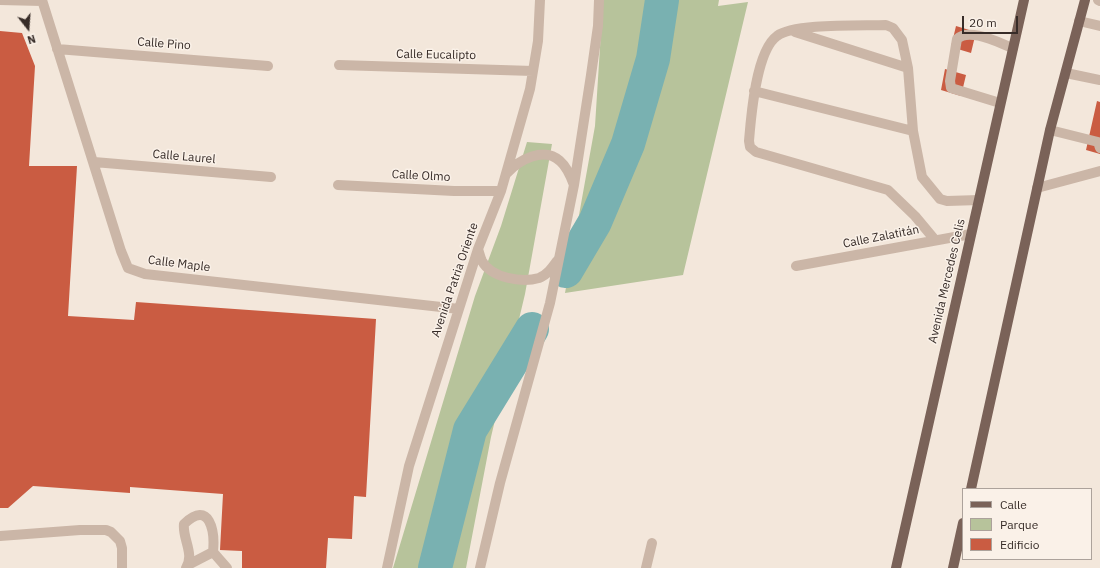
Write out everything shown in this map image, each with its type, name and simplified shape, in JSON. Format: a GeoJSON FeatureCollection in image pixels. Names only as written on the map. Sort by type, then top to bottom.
{"type":"FeatureCollection","features":[{"type":"Feature","properties":{"kind":"main road","name":"Avenida Mercedes Celis"},"geometry":{"type":"LineString","coordinates":[[896,568],[1024,0]]}},
{"type":"Feature","properties":{"kind":"main road"},"geometry":{"type":"LineString","coordinates":[[970,488],[1050,130],[1085,0]]}},
{"type":"Feature","properties":{"kind":"main road"},"geometry":{"type":"LineString","coordinates":[[953,568],[962,528]]}},
{"type":"Feature","properties":{"kind":"street"},"geometry":{"type":"LineString","coordinates":[[0,0],[42,1]]}},
{"type":"Feature","properties":{"kind":"street","name":"Avenida Patria Oriente"},"geometry":{"type":"LineString","coordinates":[[386,568],[408,466],[478,248],[507,173],[533,71],[538,41],[540,0]]}},
{"type":"Feature","properties":{"kind":"street"},"geometry":{"type":"LineString","coordinates":[[480,568],[500,483],[550,303],[574,185],[598,26],[599,0]]}},
{"type":"Feature","properties":{"kind":"street","name":"Calle Maple"},"geometry":{"type":"LineString","coordinates":[[42,1],[94,162],[120,251],[128,268],[144,274],[459,309]]}},
{"type":"Feature","properties":{"kind":"street"},"geometry":{"type":"LineString","coordinates":[[1079,21],[1100,26]]}},
{"type":"Feature","properties":{"kind":"street"},"geometry":{"type":"LineString","coordinates":[[935,240],[915,216],[888,190],[756,152],[750,147],[749,141],[754,91],[768,44],[778,35],[815,27],[886,25],[893,28],[902,40],[908,68],[913,131],[922,177],[940,199],[948,201],[979,200]]}},
{"type":"Feature","properties":{"kind":"street"},"geometry":{"type":"LineString","coordinates":[[792,31],[908,68]]}},
{"type":"Feature","properties":{"kind":"street"},"geometry":{"type":"LineString","coordinates":[[1000,103],[951,88],[950,81],[957,39],[963,34],[972,34],[1013,48]]}},
{"type":"Feature","properties":{"kind":"street","name":"Calle Pino"},"geometry":{"type":"LineString","coordinates":[[57,49],[268,66]]}},
{"type":"Feature","properties":{"kind":"street","name":"Calle Eucalipto"},"geometry":{"type":"LineString","coordinates":[[339,65],[533,71]]}},
{"type":"Feature","properties":{"kind":"street"},"geometry":{"type":"LineString","coordinates":[[1066,72],[1100,80]]}},
{"type":"Feature","properties":{"kind":"street"},"geometry":{"type":"LineString","coordinates":[[754,91],[913,131]]}},
{"type":"Feature","properties":{"kind":"street"},"geometry":{"type":"LineString","coordinates":[[1050,130],[1098,142],[1100,148]]}},
{"type":"Feature","properties":{"kind":"street"},"geometry":{"type":"LineString","coordinates":[[507,173],[516,163],[527,158],[539,155],[554,157],[565,167],[574,185]]}},
{"type":"Feature","properties":{"kind":"street","name":"Calle Laurel"},"geometry":{"type":"LineString","coordinates":[[94,162],[271,177]]}},
{"type":"Feature","properties":{"kind":"street"},"geometry":{"type":"LineString","coordinates":[[1037,188],[1100,171]]}},
{"type":"Feature","properties":{"kind":"street","name":"Calle Olmo"},"geometry":{"type":"LineString","coordinates":[[338,185],[454,191],[501,191]]}},
{"type":"Feature","properties":{"kind":"street","name":"Calle Zalatitán"},"geometry":{"type":"LineString","coordinates":[[796,266],[971,234]]}},
{"type":"Feature","properties":{"kind":"street"},"geometry":{"type":"LineString","coordinates":[[478,248],[482,262],[492,270],[513,279],[523,280],[539,278],[549,272],[559,260]]}},
{"type":"Feature","properties":{"kind":"street"},"geometry":{"type":"LineString","coordinates":[[187,567],[189,552],[183,530],[184,524],[194,517],[206,517],[212,524],[214,541],[213,552],[227,568]]}},
{"type":"Feature","properties":{"kind":"street"},"geometry":{"type":"LineString","coordinates":[[0,536],[80,530],[106,530],[116,536],[122,548],[122,568]]}},
{"type":"Feature","properties":{"kind":"street"},"geometry":{"type":"LineString","coordinates":[[646,568],[652,543]]}},
{"type":"Feature","properties":{"kind":"street"},"geometry":{"type":"LineString","coordinates":[[187,567],[213,552]]}},
{"type":"Feature","properties":{"kind":"green space"},"geometry":{"type":"Polygon","coordinates":[[[603,0],[719,0],[718,6],[748,2],[683,275],[565,293],[595,126],[603,0]]]}},
{"type":"Feature","properties":{"kind":"green space"},"geometry":{"type":"Polygon","coordinates":[[[527,142],[552,144],[525,294],[491,437],[466,568],[393,568],[475,296],[501,226],[527,142]]]}},
{"type":"Feature","properties":{"kind":"building"},"geometry":{"type":"Polygon","coordinates":[[[956,26],[976,32],[971,53],[951,47],[956,26]]]}},
{"type":"Feature","properties":{"kind":"building"},"geometry":{"type":"Polygon","coordinates":[[[0,31],[22,33],[35,66],[29,166],[77,166],[68,316],[134,320],[136,302],[376,319],[366,497],[354,496],[352,539],[328,538],[326,568],[242,568],[242,551],[220,550],[223,494],[130,487],[130,493],[33,486],[8,508],[0,508],[0,31]]]}},
{"type":"Feature","properties":{"kind":"building"},"geometry":{"type":"Polygon","coordinates":[[[945,69],[966,75],[961,96],[941,90],[945,69]]]}},
{"type":"Feature","properties":{"kind":"building"},"geometry":{"type":"Polygon","coordinates":[[[1097,101],[1100,102],[1100,154],[1086,150],[1097,101]]]}},
{"type":"Feature","properties":{"kind":"waterway"},"geometry":{"type":"LineString","coordinates":[[566,271],[595,222],[628,144],[653,59],[662,0]]}},
{"type":"Feature","properties":{"kind":"waterway"},"geometry":{"type":"LineString","coordinates":[[435,568],[470,430],[532,329]]}}]}
